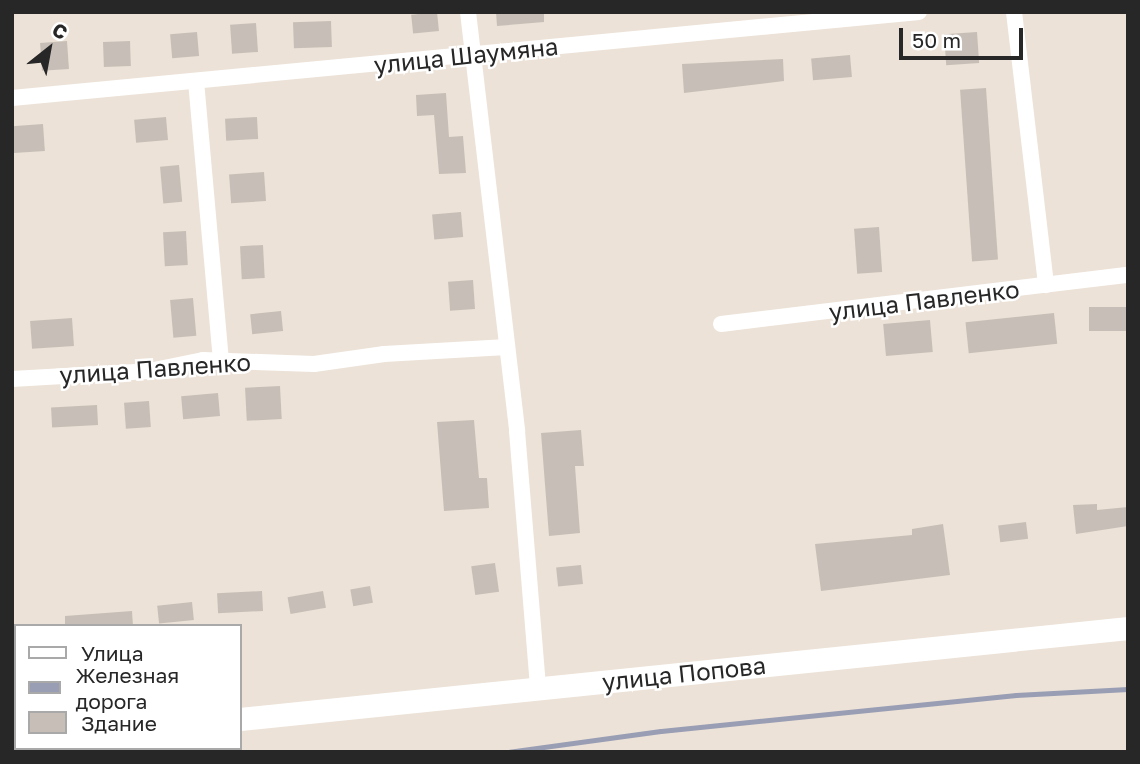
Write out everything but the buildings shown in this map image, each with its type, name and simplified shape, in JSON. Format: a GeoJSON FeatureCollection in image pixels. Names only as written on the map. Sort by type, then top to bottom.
{"type":"FeatureCollection","features":[{"type":"Feature","properties":{"kind":"main road","name":"улица Попова"},"geometry":{"type":"LineString","coordinates":[[242,719],[1128,628]]}},
{"type":"Feature","properties":{"kind":"street"},"geometry":{"type":"LineString","coordinates":[[468,12],[508,346],[538,688]]}},
{"type":"Feature","properties":{"kind":"street","name":"улица Шаумяна"},"geometry":{"type":"LineString","coordinates":[[12,98],[919,12]]}},
{"type":"Feature","properties":{"kind":"street"},"geometry":{"type":"LineString","coordinates":[[1014,12],[1046,285]]}},
{"type":"Feature","properties":{"kind":"street"},"geometry":{"type":"LineString","coordinates":[[196,81],[221,359]]}},
{"type":"Feature","properties":{"kind":"street","name":"улица Павленко"},"geometry":{"type":"LineString","coordinates":[[720,324],[1128,275]]}},
{"type":"Feature","properties":{"kind":"street","name":"улица Павленко"},"geometry":{"type":"LineString","coordinates":[[12,379],[149,371],[221,359],[314,364],[384,354],[508,346]]}},
{"type":"Feature","properties":{"kind":"railway"},"geometry":{"type":"LineString","coordinates":[[507,752],[661,731],[1016,695],[1128,689]]}}]}
